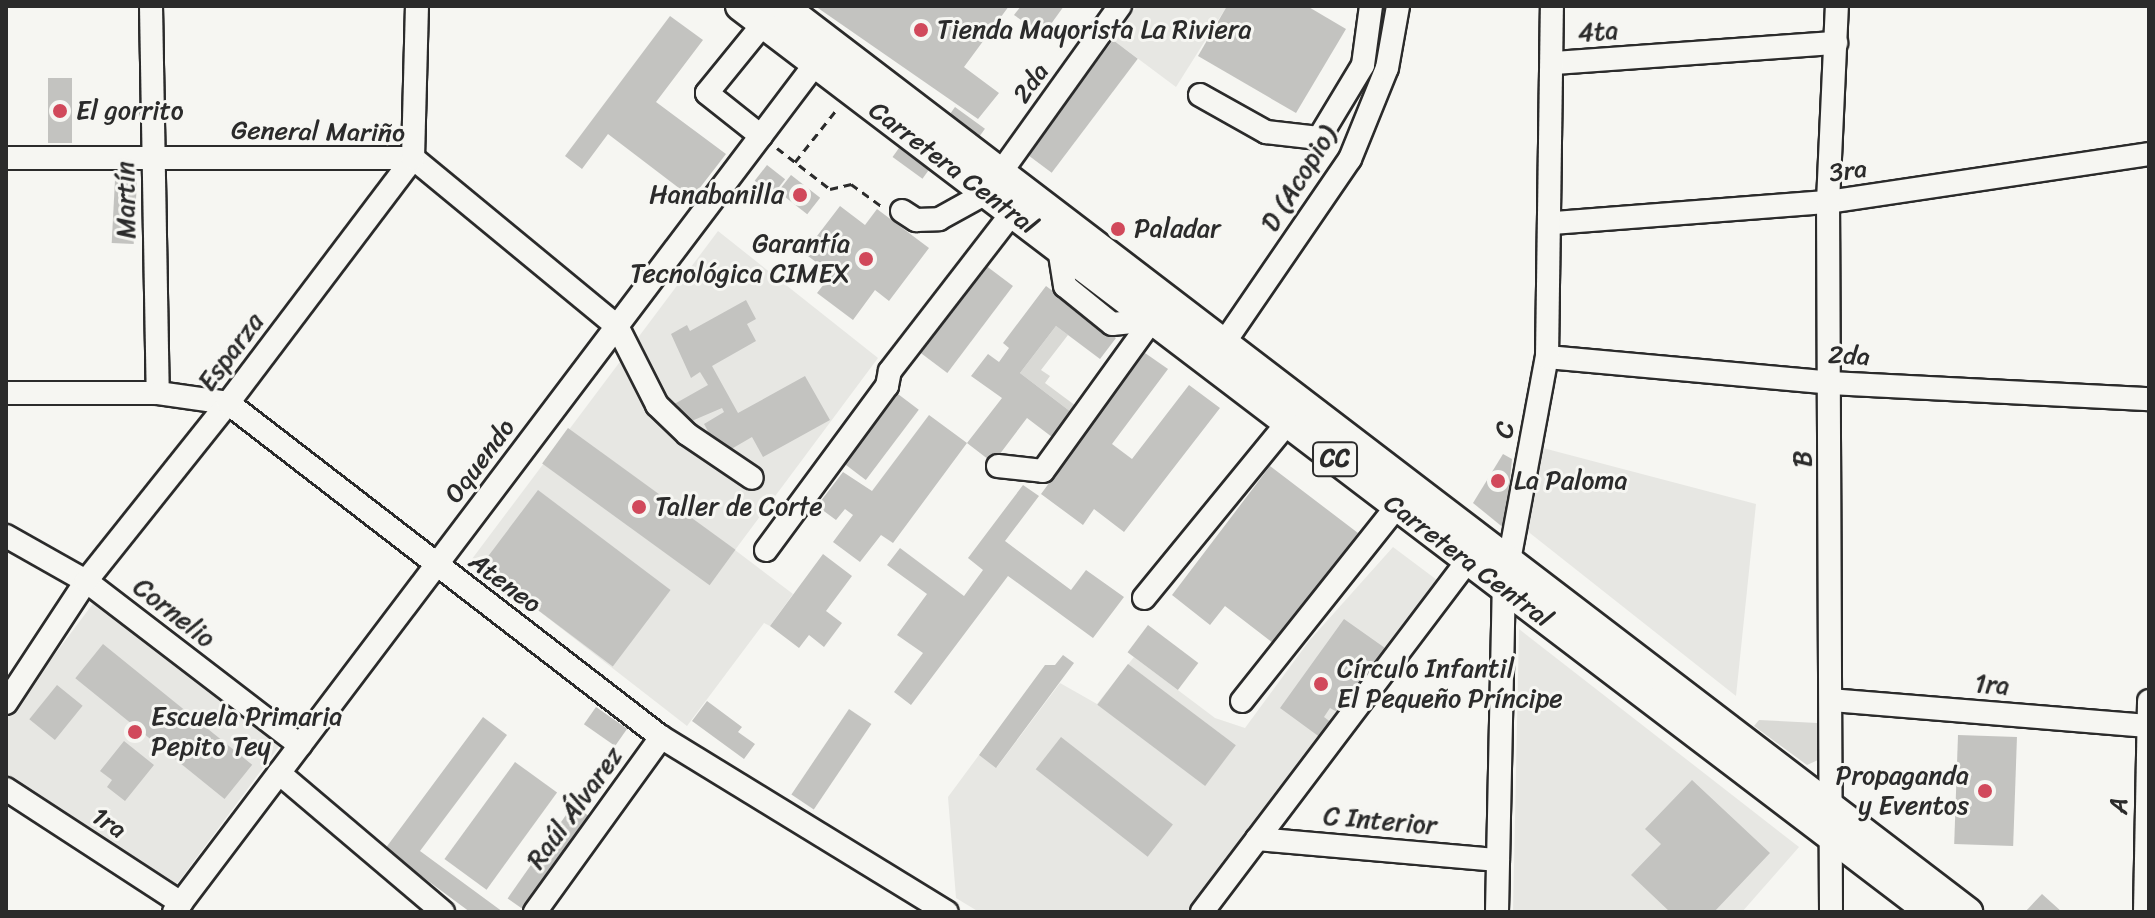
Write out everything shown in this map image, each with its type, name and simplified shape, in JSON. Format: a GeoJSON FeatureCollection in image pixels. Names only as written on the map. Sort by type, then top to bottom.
{"type":"FeatureCollection","features":[{"type":"Feature","properties":{"kind":"main road","name":"Carretera Central"},"geometry":{"type":"LineString","coordinates":[[740,6],[775,12],[823,53],[1506,574],[1832,838],[1930,912]]}},
{"type":"Feature","properties":{"kind":"main road","name":"Carretera Central"},"geometry":{"type":"LineString","coordinates":[[1020,203],[1059,249],[1152,320],[1217,353]]}},
{"type":"Feature","properties":{"kind":"main road","name":"Carretera Central"},"geometry":{"type":"LineString","coordinates":[[1295,413],[1397,506],[1475,550]]}},
{"type":"Feature","properties":{"kind":"main road","name":"Carretera Central"},"geometry":{"type":"LineString","coordinates":[[1506,574],[1831,807],[1968,912]]}},
{"type":"Feature","properties":{"kind":"street","name":"Martín"},"geometry":{"type":"LineString","coordinates":[[151,6],[158,393]]}},
{"type":"Feature","properties":{"kind":"street"},"geometry":{"type":"LineString","coordinates":[[413,158],[417,6]]}},
{"type":"Feature","properties":{"kind":"street","name":"2da"},"geometry":{"type":"LineString","coordinates":[[994,183],[1120,6]]}},
{"type":"Feature","properties":{"kind":"street"},"geometry":{"type":"LineString","coordinates":[[1200,95],[1266,132],[1319,138],[1363,65],[1371,6]]}},
{"type":"Feature","properties":{"kind":"street","name":"D (Acopio)"},"geometry":{"type":"LineString","coordinates":[[1217,353],[1350,159],[1387,68],[1398,6]]}},
{"type":"Feature","properties":{"kind":"street","name":"C"},"geometry":{"type":"LineString","coordinates":[[1497,912],[1506,574],[1547,357],[1553,223],[1555,63],[1552,6]]}},
{"type":"Feature","properties":{"kind":"street","name":"B"},"geometry":{"type":"LineString","coordinates":[[1831,912],[1828,202],[1837,6]]}},
{"type":"Feature","properties":{"kind":"street"},"geometry":{"type":"LineString","coordinates":[[761,136],[707,93],[775,12]]}},
{"type":"Feature","properties":{"kind":"street","name":"4ta"},"geometry":{"type":"LineString","coordinates":[[1555,63],[1836,43]]}},
{"type":"Feature","properties":{"kind":"street","name":"Oquendo"},"geometry":{"type":"LineString","coordinates":[[178,908],[823,53]]}},
{"type":"Feature","properties":{"kind":"street","name":"3ra"},"geometry":{"type":"LineString","coordinates":[[1553,223],[1828,202],[2149,154]]}},
{"type":"Feature","properties":{"kind":"street","name":"General Mariño"},"geometry":{"type":"LineString","coordinates":[[6,158],[413,158],[617,326]]}},
{"type":"Feature","properties":{"kind":"street","name":"Esparza"},"geometry":{"type":"LineString","coordinates":[[6,703],[86,581],[228,403],[413,158]]}},
{"type":"Feature","properties":{"kind":"street"},"geometry":{"type":"LineString","coordinates":[[898,213],[916,220],[939,219],[994,183]]}},
{"type":"Feature","properties":{"kind":"street"},"geometry":{"type":"LineString","coordinates":[[766,550],[887,386],[890,371],[1020,203]]}},
{"type":"Feature","properties":{"kind":"street"},"geometry":{"type":"LineString","coordinates":[[998,466],[1043,471],[1152,320]]}},
{"type":"Feature","properties":{"kind":"street"},"geometry":{"type":"LineString","coordinates":[[617,326],[657,405],[687,434],[752,478]]}},
{"type":"Feature","properties":{"kind":"street","name":"2da"},"geometry":{"type":"LineString","coordinates":[[1547,357],[1831,383],[2149,399]]}},
{"type":"Feature","properties":{"kind":"street","name":"Ateneo"},"geometry":{"type":"LineString","coordinates":[[6,393],[158,393],[228,403],[661,737],[947,912]]}},
{"type":"Feature","properties":{"kind":"street"},"geometry":{"type":"LineString","coordinates":[[1144,598],[1295,413]]}},
{"type":"Feature","properties":{"kind":"street"},"geometry":{"type":"LineString","coordinates":[[1242,701],[1397,506]]}},
{"type":"Feature","properties":{"kind":"street","name":"Cornelio"},"geometry":{"type":"LineString","coordinates":[[6,536],[86,581],[300,745]]}},
{"type":"Feature","properties":{"kind":"street"},"geometry":{"type":"LineString","coordinates":[[1202,912],[1475,550]]}},
{"type":"Feature","properties":{"kind":"street","name":"1ra"},"geometry":{"type":"LineString","coordinates":[[1831,700],[2149,726]]}},
{"type":"Feature","properties":{"kind":"street","name":"A"},"geometry":{"type":"LineString","coordinates":[[2145,912],[2149,701]]}},
{"type":"Feature","properties":{"kind":"street","name":"Raúl Álvarez"},"geometry":{"type":"LineString","coordinates":[[535,912],[661,737]]}},
{"type":"Feature","properties":{"kind":"street"},"geometry":{"type":"LineString","coordinates":[[279,773],[443,912]]}},
{"type":"Feature","properties":{"kind":"street","name":"1ra"},"geometry":{"type":"LineString","coordinates":[[6,789],[178,908]]}},
{"type":"Feature","properties":{"kind":"street","name":"C Interior"},"geometry":{"type":"LineString","coordinates":[[1257,839],[1498,860]]}},
{"type":"Feature","properties":{"kind":"path"},"geometry":{"type":"LineString","coordinates":[[795,162],[837,109],[838,95]]}},
{"type":"Feature","properties":{"kind":"path"},"geometry":{"type":"LineString","coordinates":[[761,136],[830,189],[851,184],[898,213]]}},
{"type":"Feature","properties":{"kind":"shaded area"},"geometry":{"type":"Polygon","coordinates":[[[1137,6],[1227,6],[1176,87],[1113,40],[1137,6]]]}},
{"type":"Feature","properties":{"kind":"shaded area"},"geometry":{"type":"Polygon","coordinates":[[[718,231],[878,358],[735,550],[793,594],[770,626],[764,623],[687,726],[472,559],[718,231]]]}},
{"type":"Feature","properties":{"kind":"shaded area"},"geometry":{"type":"Polygon","coordinates":[[[1056,326],[1068,335],[1041,370],[1050,376],[1045,383],[1076,406],[1071,412],[1020,373],[1056,326]]]}},
{"type":"Feature","properties":{"kind":"shaded area"},"geometry":{"type":"Polygon","coordinates":[[[1543,448],[1756,504],[1736,696],[1526,530],[1543,448]]]}},
{"type":"Feature","properties":{"kind":"shaded area"},"geometry":{"type":"Polygon","coordinates":[[[1393,547],[1441,583],[1303,768],[1187,912],[979,912],[956,898],[948,797],[979,755],[997,767],[1060,683],[1097,704],[1134,657],[1215,718],[1245,728],[1309,641],[1393,547]]]}},
{"type":"Feature","properties":{"kind":"shaded area","name":"Escuela Primaria Pepito Tey"},"geometry":{"type":"Polygon","coordinates":[[[95,601],[280,745],[174,888],[6,775],[6,719],[95,601]]]}},
{"type":"Feature","properties":{"kind":"shaded area"},"geometry":{"type":"Polygon","coordinates":[[[1519,629],[1799,847],[1742,912],[1513,912],[1519,629]]]}},
{"type":"Feature","properties":{"kind":"shaded area"},"geometry":{"type":"Polygon","coordinates":[[[1759,720],[1817,723],[1818,760],[1807,765],[1754,726],[1759,720]]]}},
{"type":"Feature","properties":{"kind":"building","name":"Tienda Mayorista La Riviera"},"geometry":{"type":"Polygon","coordinates":[[[815,6],[1009,6],[964,67],[999,93],[978,119],[815,6]]]}},
{"type":"Feature","properties":{"kind":"building"},"geometry":{"type":"Polygon","coordinates":[[[1021,6],[1064,6],[1043,35],[1014,15],[1021,6]]]}},
{"type":"Feature","properties":{"kind":"building"},"geometry":{"type":"Polygon","coordinates":[[[1227,6],[1307,6],[1346,29],[1296,113],[1198,56],[1227,6]]]}},
{"type":"Feature","properties":{"kind":"building"},"geometry":{"type":"Polygon","coordinates":[[[670,16],[703,40],[656,102],[726,154],[692,198],[608,134],[582,169],[565,156],[670,16]]]}},
{"type":"Feature","properties":{"kind":"building"},"geometry":{"type":"Polygon","coordinates":[[[1113,40],[1138,59],[1052,173],[1027,154],[1113,40]]]}},
{"type":"Feature","properties":{"kind":"building","name":"El gorrito"},"geometry":{"type":"Polygon","coordinates":[[[48,78],[72,78],[72,143],[48,143],[48,78]]]}},
{"type":"Feature","properties":{"kind":"building"},"geometry":{"type":"Polygon","coordinates":[[[955,107],[985,129],[978,138],[949,116],[955,107]]]}},
{"type":"Feature","properties":{"kind":"building"},"geometry":{"type":"Polygon","coordinates":[[[899,148],[929,170],[922,179],[893,157],[899,148]]]}},
{"type":"Feature","properties":{"kind":"building"},"geometry":{"type":"Polygon","coordinates":[[[767,165],[785,179],[773,195],[755,181],[767,165]]]}},
{"type":"Feature","properties":{"kind":"building","name":"Hanabanilla"},"geometry":{"type":"Polygon","coordinates":[[[791,175],[820,198],[807,214],[778,192],[791,175]]]}},
{"type":"Feature","properties":{"kind":"building"},"geometry":{"type":"Polygon","coordinates":[[[115,180],[137,181],[134,244],[112,243],[115,180]]]}},
{"type":"Feature","properties":{"kind":"building","name":"Garantía Tecnológica CIMEX"},"geometry":{"type":"Polygon","coordinates":[[[840,206],[865,225],[877,209],[929,248],[889,301],[875,290],[853,320],[817,293],[824,284],[812,275],[820,265],[804,253],[840,206]]]}},
{"type":"Feature","properties":{"kind":"building"},"geometry":{"type":"Polygon","coordinates":[[[985,265],[1013,286],[947,373],[919,352],[985,265]]]}},
{"type":"Feature","properties":{"kind":"building"},"geometry":{"type":"Polygon","coordinates":[[[1046,286],[1116,338],[1100,359],[1056,326],[1020,373],[1071,412],[1052,437],[1027,418],[993,463],[967,443],[1002,398],[971,376],[988,354],[999,362],[1009,348],[1003,343],[1046,286]]]}},
{"type":"Feature","properties":{"kind":"building"},"geometry":{"type":"Polygon","coordinates":[[[746,300],[756,319],[747,324],[756,341],[712,366],[738,413],[805,376],[830,420],[763,457],[752,437],[721,455],[704,424],[724,412],[722,408],[680,426],[669,407],[708,385],[700,372],[691,378],[671,334],[687,325],[690,331],[746,300]]]}},
{"type":"Feature","properties":{"kind":"building"},"geometry":{"type":"Polygon","coordinates":[[[1145,353],[1168,369],[1112,444],[1132,459],[1189,385],[1220,408],[1124,532],[1094,509],[1083,525],[1041,494],[1145,353]]]}},
{"type":"Feature","properties":{"kind":"building"},"geometry":{"type":"Polygon","coordinates":[[[898,394],[919,410],[866,480],[845,464],[898,394]]]}},
{"type":"Feature","properties":{"kind":"building"},"geometry":{"type":"Polygon","coordinates":[[[929,415],[967,443],[893,543],[881,535],[860,562],[833,542],[853,515],[845,509],[836,520],[817,506],[843,472],[872,491],[929,415]]]}},
{"type":"Feature","properties":{"kind":"building","name":"Taller de Corte"},"geometry":{"type":"Polygon","coordinates":[[[568,428],[735,550],[710,585],[542,464],[568,428]]]}},
{"type":"Feature","properties":{"kind":"building","name":"La Paloma"},"geometry":{"type":"Polygon","coordinates":[[[1503,454],[1512,459],[1505,529],[1473,503],[1503,454]]]}},
{"type":"Feature","properties":{"kind":"building"},"geometry":{"type":"Polygon","coordinates":[[[1270,466],[1358,533],[1273,643],[1225,606],[1210,625],[1172,595],[1270,466]]]}},
{"type":"Feature","properties":{"kind":"building"},"geometry":{"type":"Polygon","coordinates":[[[1023,485],[1039,496],[1005,541],[1071,590],[1086,570],[1124,597],[1093,638],[1008,576],[911,705],[894,692],[923,653],[897,635],[927,594],[887,565],[900,548],[964,596],[983,570],[968,558],[1023,485]]]}},
{"type":"Feature","properties":{"kind":"building"},"geometry":{"type":"Polygon","coordinates":[[[538,490],[671,590],[613,667],[480,567],[538,490]]]}},
{"type":"Feature","properties":{"kind":"building"},"geometry":{"type":"Polygon","coordinates":[[[823,554],[852,576],[826,611],[842,623],[824,647],[809,635],[799,648],[770,626],[823,554]]]}},
{"type":"Feature","properties":{"kind":"building"},"geometry":{"type":"Polygon","coordinates":[[[1344,619],[1385,648],[1373,665],[1365,659],[1358,668],[1367,674],[1339,713],[1330,708],[1324,717],[1332,723],[1321,738],[1280,708],[1344,619]]]}},
{"type":"Feature","properties":{"kind":"building"},"geometry":{"type":"Polygon","coordinates":[[[1148,625],[1198,663],[1178,690],[1128,652],[1148,625]]]}},
{"type":"Feature","properties":{"kind":"building"},"geometry":{"type":"Polygon","coordinates":[[[103,644],[252,765],[225,799],[75,678],[103,644]]]}},
{"type":"Feature","properties":{"kind":"building"},"geometry":{"type":"Polygon","coordinates":[[[1063,655],[1074,663],[996,768],[979,755],[1045,665],[1055,665],[1063,655]]]}},
{"type":"Feature","properties":{"kind":"building"},"geometry":{"type":"Polygon","coordinates":[[[1128,664],[1236,745],[1205,786],[1097,705],[1128,664]]]}},
{"type":"Feature","properties":{"kind":"building"},"geometry":{"type":"Polygon","coordinates":[[[57,685],[83,706],[55,740],[29,719],[57,685]]]}},
{"type":"Feature","properties":{"kind":"building"},"geometry":{"type":"Polygon","coordinates":[[[707,701],[742,727],[738,732],[755,744],[744,759],[692,721],[707,701]]]}},
{"type":"Feature","properties":{"kind":"building"},"geometry":{"type":"Polygon","coordinates":[[[596,707],[627,729],[615,746],[584,724],[596,707]]]}},
{"type":"Feature","properties":{"kind":"building"},"geometry":{"type":"Polygon","coordinates":[[[849,709],[871,724],[814,809],[791,794],[849,709]]]}},
{"type":"Feature","properties":{"kind":"building"},"geometry":{"type":"Polygon","coordinates":[[[483,717],[507,735],[420,851],[503,912],[470,912],[385,849],[483,717]]]}},
{"type":"Feature","properties":{"kind":"building","name":"Propaganda y Eventos"},"geometry":{"type":"Polygon","coordinates":[[[1958,735],[2017,737],[2013,846],[1954,844],[1958,735]]]}},
{"type":"Feature","properties":{"kind":"building"},"geometry":{"type":"Polygon","coordinates":[[[1061,737],[1173,824],[1148,857],[1036,769],[1061,737]]]}},
{"type":"Feature","properties":{"kind":"building"},"geometry":{"type":"Polygon","coordinates":[[[124,741],[154,765],[125,801],[107,787],[112,780],[100,771],[124,741]]]}},
{"type":"Feature","properties":{"kind":"building"},"geometry":{"type":"Polygon","coordinates":[[[515,762],[557,793],[487,890],[444,859],[515,762]]]}},
{"type":"Feature","properties":{"kind":"building"},"geometry":{"type":"Polygon","coordinates":[[[1692,780],[1770,853],[1714,912],[1670,912],[1631,875],[1661,844],[1645,829],[1692,780]]]}},
{"type":"Feature","properties":{"kind":"building"},"geometry":{"type":"Polygon","coordinates":[[[573,805],[590,817],[525,910],[508,898],[573,805]]]}},
{"type":"Feature","properties":{"kind":"building"},"geometry":{"type":"Polygon","coordinates":[[[2042,894],[2062,912],[2025,912],[2042,894]]]}},
{"type":"Feature","properties":{"kind":"place","name":"Tienda Mayorista La Riviera"},"geometry":{"type":"Point","coordinates":[921,30]}},
{"type":"Feature","properties":{"kind":"place","name":"El gorrito"},"geometry":{"type":"Point","coordinates":[60,111]}},
{"type":"Feature","properties":{"kind":"place","name":"Hanabanilla"},"geometry":{"type":"Point","coordinates":[800,195]}},
{"type":"Feature","properties":{"kind":"place","name":"Paladar"},"geometry":{"type":"Point","coordinates":[1118,229]}},
{"type":"Feature","properties":{"kind":"place","name":"Garantía Tecnológica CIMEX"},"geometry":{"type":"Point","coordinates":[866,259]}},
{"type":"Feature","properties":{"kind":"place","name":"La Paloma"},"geometry":{"type":"Point","coordinates":[1498,481]}},
{"type":"Feature","properties":{"kind":"place","name":"Taller de Corte"},"geometry":{"type":"Point","coordinates":[639,507]}},
{"type":"Feature","properties":{"kind":"place","name":"Círculo Infantil El Pequeño Príncipe"},"geometry":{"type":"Point","coordinates":[1321,684]}},
{"type":"Feature","properties":{"kind":"place","name":"Escuela Primaria Pepito Tey"},"geometry":{"type":"Point","coordinates":[135,732]}},
{"type":"Feature","properties":{"kind":"place","name":"Propaganda y Eventos"},"geometry":{"type":"Point","coordinates":[1985,791]}}]}
